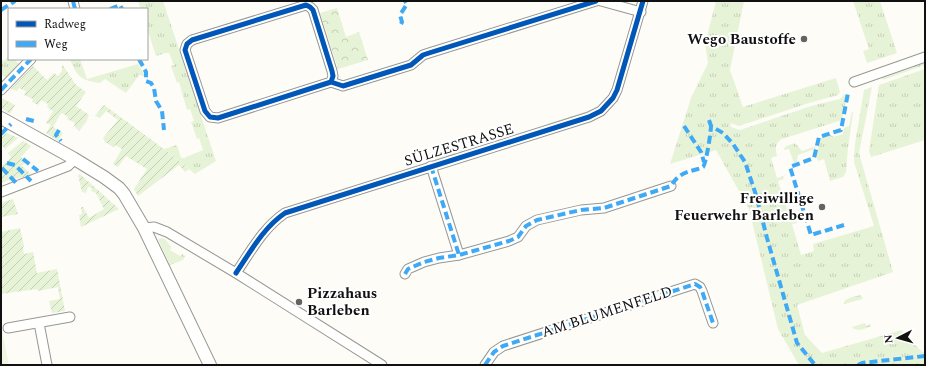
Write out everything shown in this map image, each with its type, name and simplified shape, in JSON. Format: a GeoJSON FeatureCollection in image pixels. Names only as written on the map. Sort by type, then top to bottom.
{"type":"FeatureCollection","features":[{"type":"Feature","properties":{"kind":"street"},"geometry":{"type":"LineString","coordinates":[[331,82],[333,76],[332,71],[313,10],[310,6],[306,5],[192,40],[185,50],[205,111],[210,117],[218,118],[331,82],[343,86],[411,64],[428,53],[596,1]]}},
{"type":"Feature","properties":{"kind":"street"},"geometry":{"type":"LineString","coordinates":[[601,1],[641,12]]}},
{"type":"Feature","properties":{"kind":"street","name":"SÜLZESTRASSE"},"geometry":{"type":"LineString","coordinates":[[236,274],[264,232],[273,222],[286,213],[589,117],[601,111],[618,90],[643,1]]}},
{"type":"Feature","properties":{"kind":"street"},"geometry":{"type":"LineString","coordinates":[[854,82],[925,57]]}},
{"type":"Feature","properties":{"kind":"street"},"geometry":{"type":"LineString","coordinates":[[1,90],[30,60]]}},
{"type":"Feature","properties":{"kind":"street"},"geometry":{"type":"LineString","coordinates":[[1,118],[75,159],[119,188],[129,200],[144,228],[210,365]]}},
{"type":"Feature","properties":{"kind":"street"},"geometry":{"type":"LineString","coordinates":[[1,192],[68,166],[75,159]]}},
{"type":"Feature","properties":{"kind":"street"},"geometry":{"type":"LineString","coordinates":[[431,166],[459,255]]}},
{"type":"Feature","properties":{"kind":"street"},"geometry":{"type":"LineString","coordinates":[[405,274],[408,269],[414,266],[439,258],[459,255],[509,241],[518,237],[526,226],[537,220],[582,210],[604,208],[671,186]]}},
{"type":"Feature","properties":{"kind":"street"},"geometry":{"type":"LineString","coordinates":[[144,228],[154,227],[167,232],[382,365]]}},
{"type":"Feature","properties":{"kind":"street","name":"AM BLUMENFELD"},"geometry":{"type":"LineString","coordinates":[[485,365],[494,352],[503,346],[695,284],[702,290],[713,323]]}},
{"type":"Feature","properties":{"kind":"street"},"geometry":{"type":"LineString","coordinates":[[8,328],[70,317]]}},
{"type":"Feature","properties":{"kind":"street"},"geometry":{"type":"LineString","coordinates":[[39,323],[47,365]]}},
{"type":"Feature","properties":{"kind":"green space"},"geometry":{"type":"Polygon","coordinates":[[[138,1],[163,1],[216,161],[195,174],[164,149],[177,145],[181,158],[203,150],[191,122],[194,121],[190,109],[187,110],[179,82],[177,83],[171,66],[174,65],[169,53],[156,56],[148,31],[148,8],[141,8],[138,1]]]}},
{"type":"Feature","properties":{"kind":"green space"},"geometry":{"type":"Polygon","coordinates":[[[716,1],[744,1],[730,70],[743,107],[836,78],[840,92],[838,95],[739,126],[730,123],[731,127],[740,130],[811,106],[840,99],[845,94],[847,95],[842,120],[782,139],[776,146],[777,156],[771,158],[777,178],[783,176],[784,179],[778,181],[784,199],[790,198],[790,201],[785,203],[791,221],[796,219],[797,223],[792,224],[801,255],[814,251],[813,244],[874,226],[854,162],[855,144],[864,90],[872,87],[859,153],[893,272],[797,305],[805,335],[822,353],[902,330],[921,351],[925,353],[925,365],[799,365],[778,329],[749,209],[716,150],[670,164],[691,98],[708,63],[705,44],[716,1]]]}},
{"type":"Feature","properties":{"kind":"green space"},"geometry":{"type":"Polygon","coordinates":[[[853,1],[880,1],[897,53],[867,63],[863,51],[869,49],[853,1]]]}},
{"type":"Feature","properties":{"kind":"green space"},"geometry":{"type":"Polygon","coordinates":[[[337,8],[346,37],[359,32],[368,60],[338,69],[320,13],[337,8]]]}},
{"type":"Feature","properties":{"kind":"green space"},"geometry":{"type":"Polygon","coordinates":[[[8,57],[8,60],[15,60],[19,64],[6,78],[1,74],[1,61],[4,61],[8,57]]]}},
{"type":"Feature","properties":{"kind":"green space"},"geometry":{"type":"Polygon","coordinates":[[[70,60],[80,60],[87,79],[138,64],[145,75],[144,77],[140,74],[126,93],[105,79],[100,83],[84,79],[77,74],[70,60]]]}},
{"type":"Feature","properties":{"kind":"green space"},"geometry":{"type":"Polygon","coordinates":[[[925,62],[925,65],[883,80],[881,76],[925,62]]]}},
{"type":"Feature","properties":{"kind":"green space"},"geometry":{"type":"Polygon","coordinates":[[[62,64],[76,85],[86,92],[76,106],[89,115],[79,131],[74,126],[75,123],[67,119],[68,117],[62,113],[53,127],[63,133],[58,141],[46,133],[51,125],[46,123],[53,111],[47,107],[48,104],[41,100],[38,105],[32,102],[33,99],[24,95],[26,91],[19,88],[17,91],[11,89],[33,66],[47,80],[54,73],[58,76],[62,71],[62,64]]]}},
{"type":"Feature","properties":{"kind":"green space"},"geometry":{"type":"Polygon","coordinates":[[[925,69],[925,140],[871,157],[869,151],[879,85],[925,69]]]}},
{"type":"Feature","properties":{"kind":"green space"},"geometry":{"type":"Polygon","coordinates":[[[2,98],[15,105],[10,114],[1,108],[2,98]]]}},
{"type":"Feature","properties":{"kind":"green space"},"geometry":{"type":"Polygon","coordinates":[[[104,105],[189,169],[185,172],[179,165],[138,196],[134,189],[147,169],[126,156],[118,167],[113,164],[122,149],[115,145],[113,147],[105,142],[103,138],[118,120],[106,111],[100,118],[95,116],[104,105]]]}},
{"type":"Feature","properties":{"kind":"green space"},"geometry":{"type":"Polygon","coordinates":[[[597,108],[589,113],[548,126],[547,124],[597,108]]]}},
{"type":"Feature","properties":{"kind":"green space"},"geometry":{"type":"Polygon","coordinates":[[[852,111],[846,172],[843,177],[830,181],[824,159],[818,161],[816,156],[821,138],[831,135],[834,137],[843,134],[844,128],[849,126],[852,111]]]}},
{"type":"Feature","properties":{"kind":"green space"},"geometry":{"type":"Polygon","coordinates":[[[7,133],[18,138],[5,149],[1,144],[1,138],[7,133]]]}},
{"type":"Feature","properties":{"kind":"green space"},"geometry":{"type":"Polygon","coordinates":[[[23,141],[31,146],[21,157],[26,162],[22,166],[32,175],[6,181],[1,184],[1,167],[11,157],[8,153],[23,141]]]}},
{"type":"Feature","properties":{"kind":"green space"},"geometry":{"type":"Polygon","coordinates":[[[795,143],[802,151],[816,146],[815,149],[798,155],[797,162],[794,163],[789,149],[784,149],[786,146],[795,143]]]}},
{"type":"Feature","properties":{"kind":"green space"},"geometry":{"type":"Polygon","coordinates":[[[463,150],[463,152],[435,161],[435,158],[463,150]]]}},
{"type":"Feature","properties":{"kind":"green space"},"geometry":{"type":"Polygon","coordinates":[[[80,174],[119,209],[81,227],[79,215],[82,214],[81,207],[83,207],[89,218],[104,209],[96,193],[91,191],[92,188],[88,187],[86,193],[82,192],[78,175],[80,174]]]}},
{"type":"Feature","properties":{"kind":"green space"},"geometry":{"type":"Polygon","coordinates":[[[13,199],[18,214],[1,217],[1,203],[13,199]]]}},
{"type":"Feature","properties":{"kind":"green space"},"geometry":{"type":"Polygon","coordinates":[[[20,228],[24,246],[24,254],[33,252],[37,273],[57,269],[65,311],[52,313],[49,301],[60,299],[58,287],[38,291],[37,289],[1,294],[1,232],[20,228]]]}},
{"type":"Feature","properties":{"kind":"green space"},"geometry":{"type":"Polygon","coordinates":[[[158,239],[165,239],[171,247],[170,250],[180,256],[182,254],[185,256],[183,260],[170,265],[158,239]]]}},
{"type":"Feature","properties":{"kind":"green space"},"geometry":{"type":"Polygon","coordinates":[[[861,295],[863,299],[844,304],[845,300],[861,295]]]}},
{"type":"Feature","properties":{"kind":"green space"},"geometry":{"type":"Polygon","coordinates":[[[865,323],[866,326],[871,324],[870,327],[860,330],[852,327],[865,323]]]}},
{"type":"Feature","properties":{"kind":"green space"},"geometry":{"type":"Polygon","coordinates":[[[1,326],[9,365],[1,365],[1,326]]]}},
{"type":"Feature","properties":{"kind":"marked path"},"geometry":{"type":"LineString","coordinates":[[1,10],[15,1]]}},
{"type":"Feature","properties":{"kind":"marked path"},"geometry":{"type":"LineString","coordinates":[[73,1],[75,8]]}},
{"type":"Feature","properties":{"kind":"marked path"},"geometry":{"type":"LineString","coordinates":[[401,24],[402,22],[400,15],[407,4],[405,1]]}},
{"type":"Feature","properties":{"kind":"marked path"},"geometry":{"type":"LineString","coordinates":[[112,8],[120,5],[122,8]]}},
{"type":"Feature","properties":{"kind":"marked path"},"geometry":{"type":"LineString","coordinates":[[1,90],[30,60]]}},
{"type":"Feature","properties":{"kind":"marked path"},"geometry":{"type":"LineString","coordinates":[[140,60],[146,72],[146,81],[151,83],[154,88],[156,101],[162,111],[164,130]]}},
{"type":"Feature","properties":{"kind":"marked path"},"geometry":{"type":"LineString","coordinates":[[844,225],[811,235],[790,167],[814,158],[819,137],[841,130],[848,93]]}},
{"type":"Feature","properties":{"kind":"marked path"},"geometry":{"type":"LineString","coordinates":[[26,119],[34,121],[36,119]]}},
{"type":"Feature","properties":{"kind":"marked path"},"geometry":{"type":"LineString","coordinates":[[709,120],[711,126],[723,133],[733,144],[745,162],[756,195],[797,343],[815,365]]}},
{"type":"Feature","properties":{"kind":"marked path"},"geometry":{"type":"LineString","coordinates":[[1,134],[11,124]]}},
{"type":"Feature","properties":{"kind":"marked path"},"geometry":{"type":"LineString","coordinates":[[684,126],[701,152],[704,162]]}},
{"type":"Feature","properties":{"kind":"marked path"},"geometry":{"type":"LineString","coordinates":[[405,274],[408,269],[424,262],[459,255],[509,241],[518,237],[526,226],[537,220],[581,210],[604,208],[671,186],[681,175],[703,167],[707,154],[711,126]]}},
{"type":"Feature","properties":{"kind":"marked path"},"geometry":{"type":"LineString","coordinates":[[59,130],[56,135],[61,141]]}},
{"type":"Feature","properties":{"kind":"marked path"},"geometry":{"type":"LineString","coordinates":[[23,159],[38,171]]}},
{"type":"Feature","properties":{"kind":"marked path"},"geometry":{"type":"LineString","coordinates":[[7,163],[15,165],[31,181]]}},
{"type":"Feature","properties":{"kind":"marked path"},"geometry":{"type":"LineString","coordinates":[[431,166],[459,255]]}},
{"type":"Feature","properties":{"kind":"marked path"},"geometry":{"type":"LineString","coordinates":[[2,168],[18,185]]}},
{"type":"Feature","properties":{"kind":"marked path"},"geometry":{"type":"LineString","coordinates":[[485,365],[494,352],[503,346],[695,284],[700,287],[702,291],[713,323]]}},
{"type":"Feature","properties":{"kind":"marked path"},"geometry":{"type":"LineString","coordinates":[[858,365],[862,363],[925,356]]}},
{"type":"Feature","properties":{"kind":"cycle path"},"geometry":{"type":"LineString","coordinates":[[331,82],[333,76],[332,71],[313,10],[306,5],[192,40],[187,44],[185,50],[205,111],[210,117],[218,118],[331,82],[343,86],[411,65],[423,55],[596,1]]}},
{"type":"Feature","properties":{"kind":"cycle path"},"geometry":{"type":"LineString","coordinates":[[236,273],[252,248],[264,233],[285,213],[589,117],[601,111],[613,98],[617,90],[643,1]]}},
{"type":"Feature","properties":{"kind":"place","name":"Wego Baustoffe"},"geometry":{"type":"Point","coordinates":[804,39]}},
{"type":"Feature","properties":{"kind":"place","name":"Freiwillige Feuerwehr Barleben"},"geometry":{"type":"Point","coordinates":[822,207]}},
{"type":"Feature","properties":{"kind":"place","name":"Pizzahaus Barleben"},"geometry":{"type":"Point","coordinates":[299,302]}}]}
